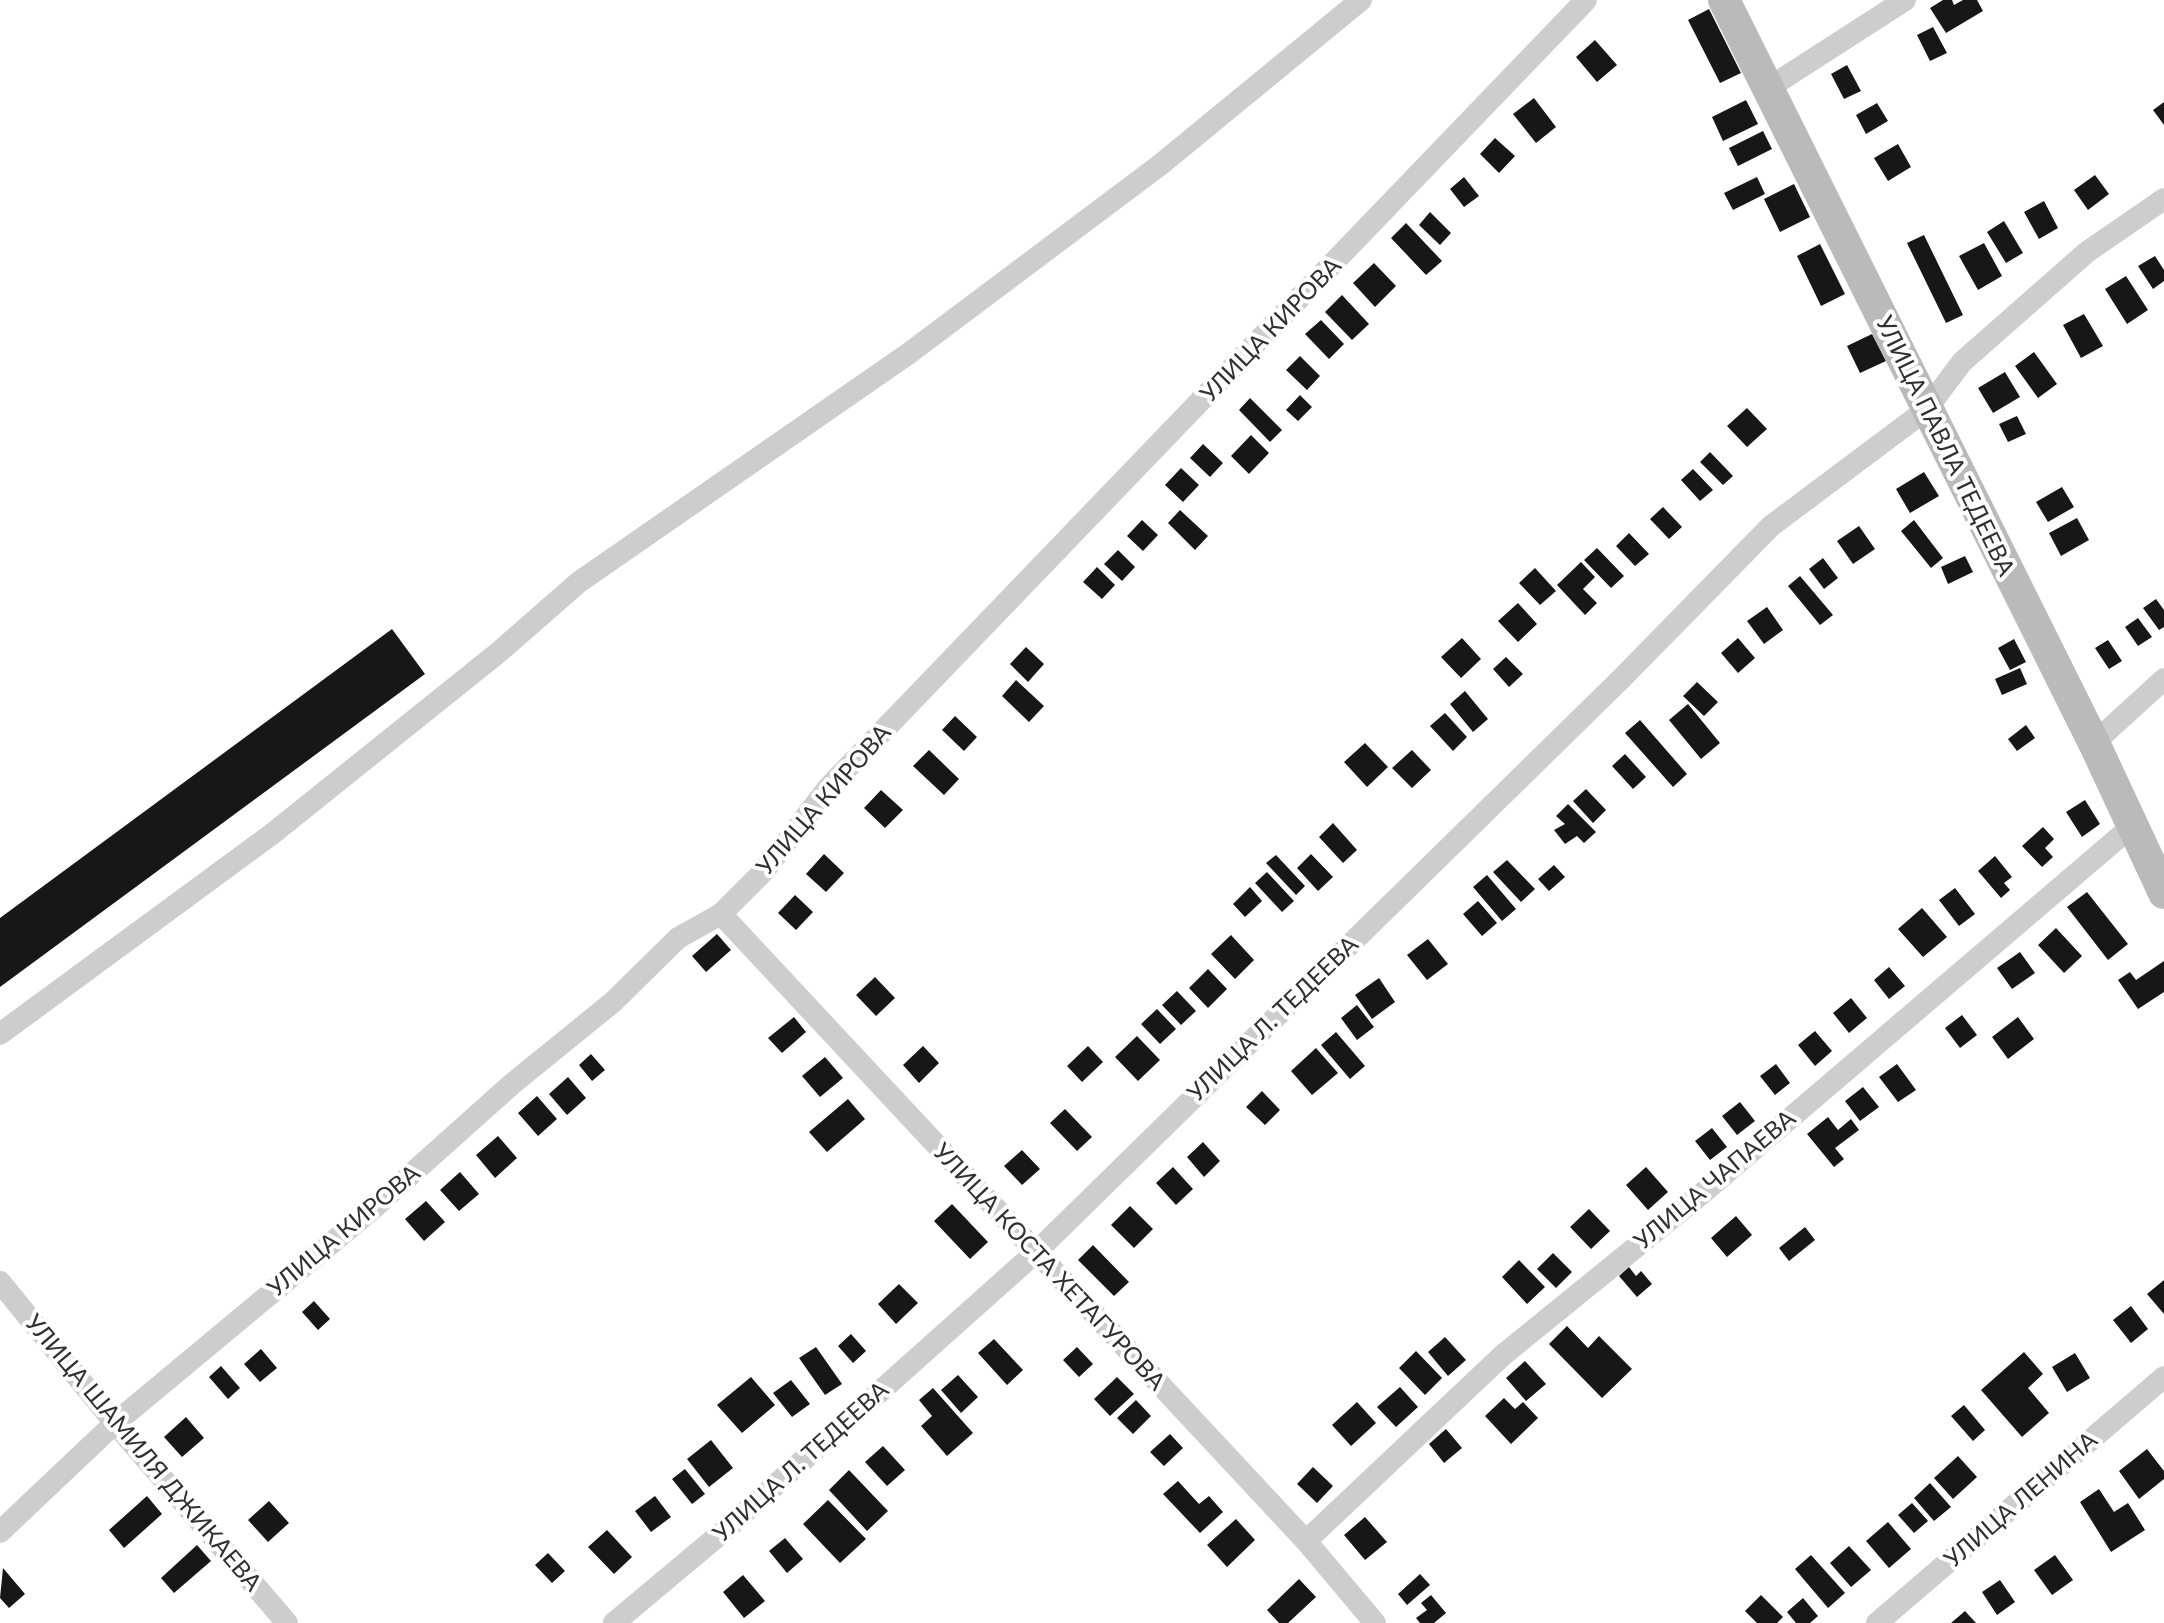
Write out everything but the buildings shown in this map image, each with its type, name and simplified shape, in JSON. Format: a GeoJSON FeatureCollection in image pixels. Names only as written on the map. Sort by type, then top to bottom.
{"type":"FeatureCollection","features":[{"type":"Feature","properties":{"kind":"main road","name":"УЛИЦА ПАВЛА ТЕДЕЕВА"},"geometry":{"type":"LineString","coordinates":[[1724,0],[2094,743],[2164,893]]}},
{"type":"Feature","properties":{"kind":"street"},"geometry":{"type":"LineString","coordinates":[[0,1034],[272,834],[499,652],[579,582],[908,354],[1160,165],[1361,0]]}},
{"type":"Feature","properties":{"kind":"street","name":"УЛИЦА КИРОВА"},"geometry":{"type":"LineString","coordinates":[[0,1532],[115,1423],[370,1211],[512,1084],[613,1002],[678,938],[721,914],[764,871],[828,788],[1586,0]]}},
{"type":"Feature","properties":{"kind":"street"},"geometry":{"type":"LineString","coordinates":[[1770,87],[1905,0]]}},
{"type":"Feature","properties":{"kind":"street","name":"УЛИЦА Л. ТЕДЕЕВА"},"geometry":{"type":"LineString","coordinates":[[614,1623],[725,1530],[1035,1253],[1620,680],[1771,526],[1926,410],[1962,362],[2087,252],[2164,199]]}},
{"type":"Feature","properties":{"kind":"street"},"geometry":{"type":"LineString","coordinates":[[2094,743],[2164,679]]}},
{"type":"Feature","properties":{"kind":"street","name":"УЛИЦА ЧАПАЕВА"},"geometry":{"type":"LineString","coordinates":[[1306,1541],[1503,1355],[1705,1191],[2131,827]]}},
{"type":"Feature","properties":{"kind":"street","name":"УЛИЦА КОСТА ХЕТАГУРОВА"},"geometry":{"type":"LineString","coordinates":[[721,914],[1306,1541],[1375,1623]]}},
{"type":"Feature","properties":{"kind":"street","name":"УЛИЦА ШАМИЛЯ ДЖИКАЕВА"},"geometry":{"type":"LineString","coordinates":[[0,1282],[115,1423],[287,1623]]}},
{"type":"Feature","properties":{"kind":"street","name":"УЛИЦА ЛЕНИНА"},"geometry":{"type":"LineString","coordinates":[[1877,1623],[2164,1377]]}}]}
